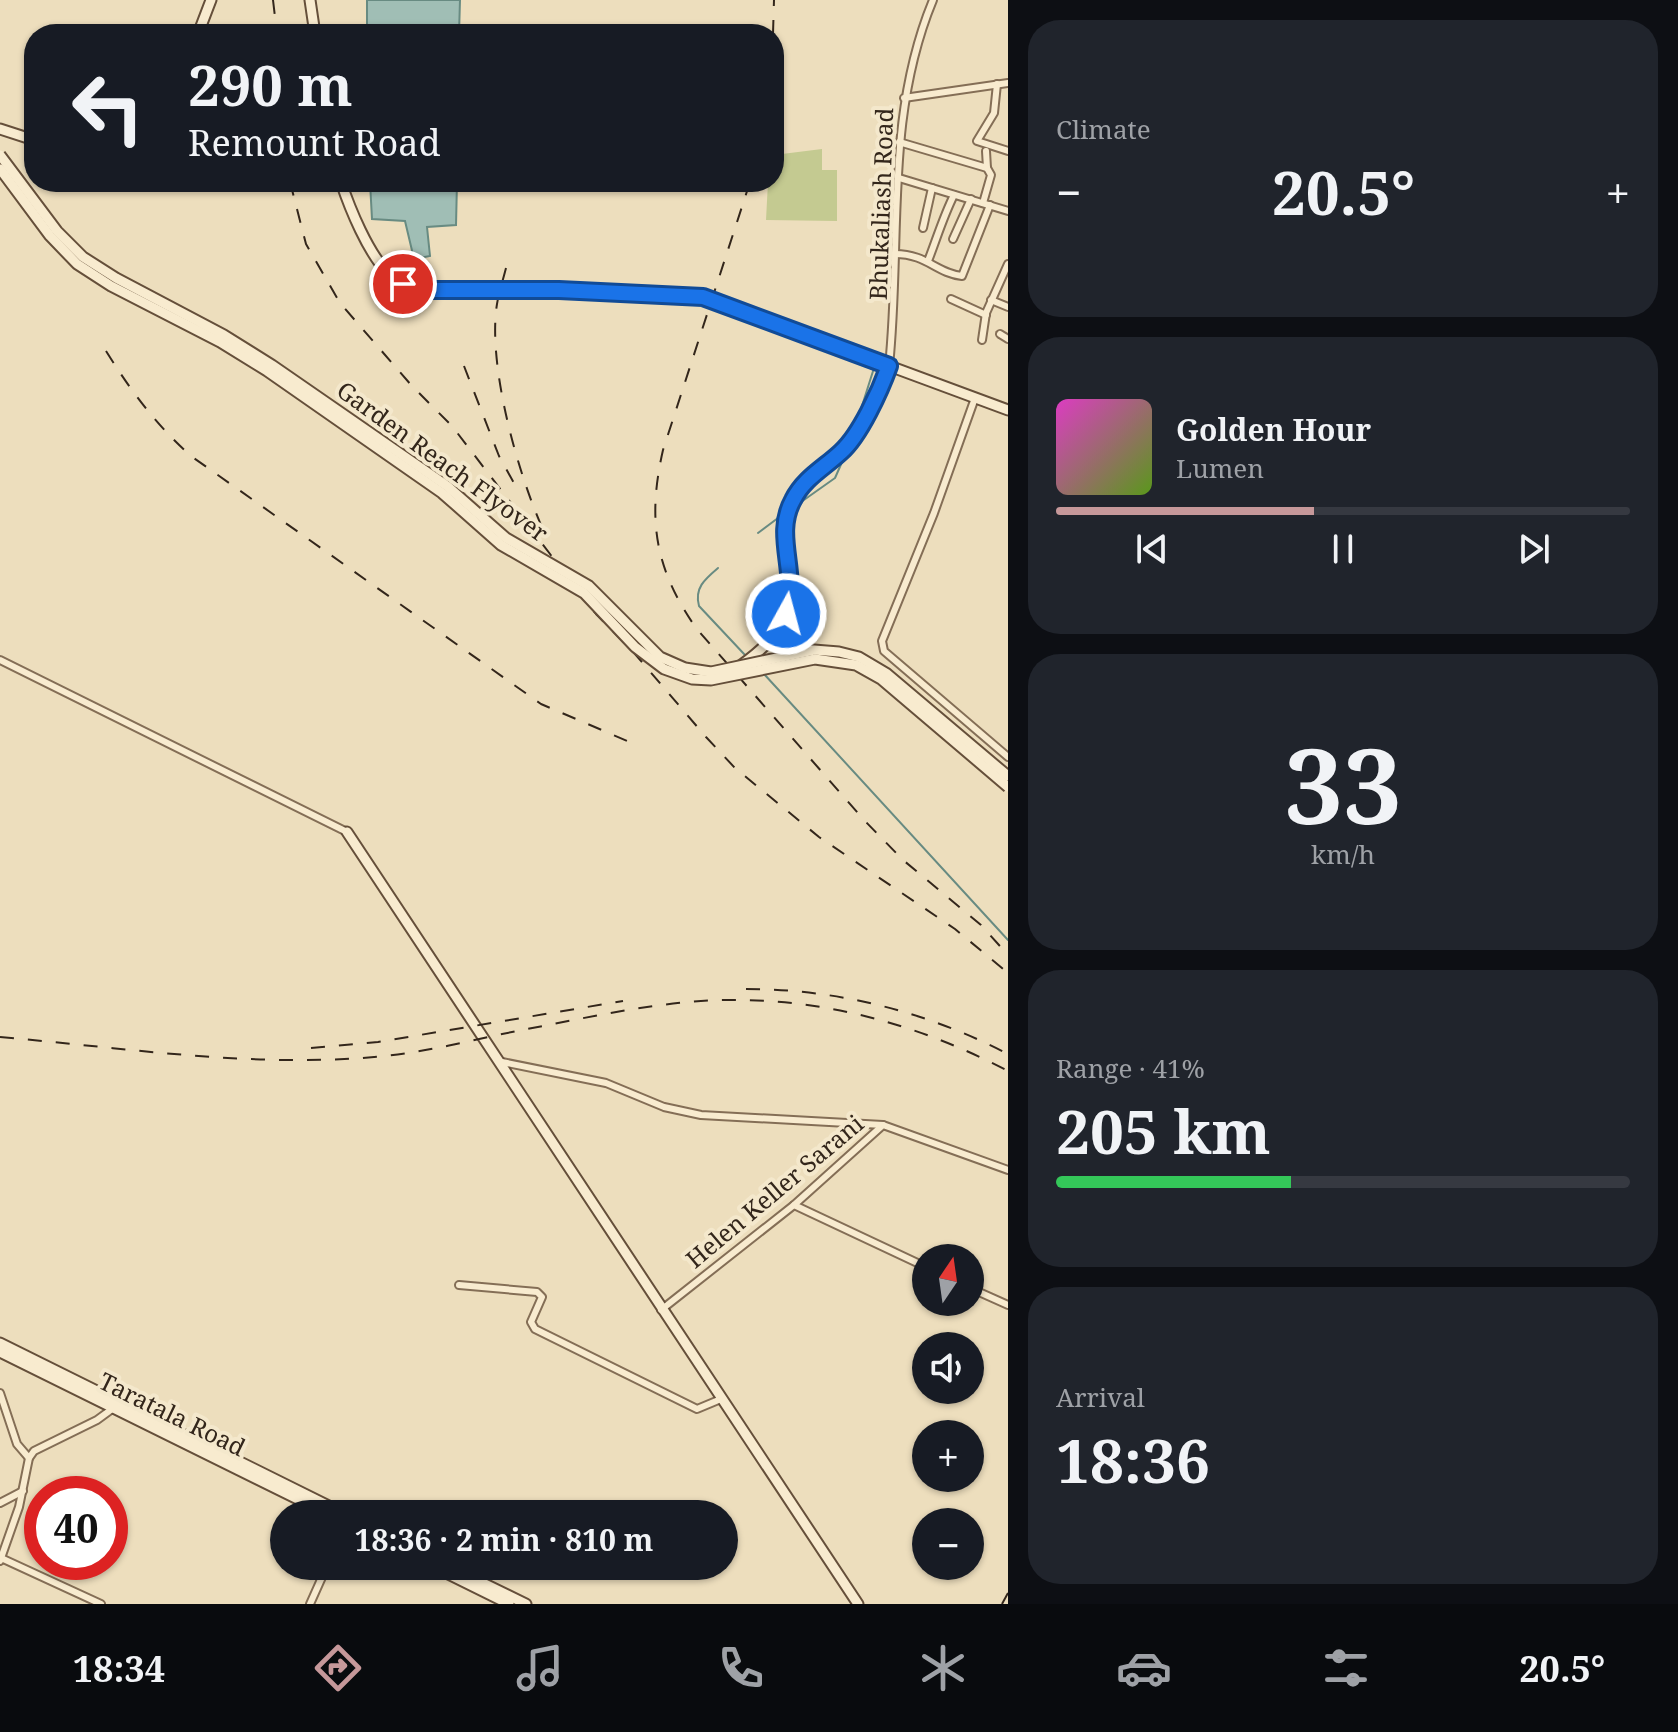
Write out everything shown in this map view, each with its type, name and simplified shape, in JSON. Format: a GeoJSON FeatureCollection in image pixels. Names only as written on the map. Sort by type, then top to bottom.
{"type":"FeatureCollection","features":[{"type":"Feature","properties":{"kind":"main road"},"geometry":{"type":"LineString","coordinates":[[202,24],[211,0]]}},
{"type":"Feature","properties":{"kind":"main road"},"geometry":{"type":"LineString","coordinates":[[310,0],[314,24]]}},
{"type":"Feature","properties":{"kind":"main road"},"geometry":{"type":"LineString","coordinates":[[0,129],[24,137]]}},
{"type":"Feature","properties":{"kind":"main road","name":"Garden Reach Flyover"},"geometry":{"type":"LineString","coordinates":[[0,155],[24,187]]}},
{"type":"Feature","properties":{"kind":"main road","name":"Garden Reach Flyover"},"geometry":{"type":"LineString","coordinates":[[0,169],[50,236],[77,264],[111,286],[230,348],[267,371],[442,493],[501,545],[584,593],[656,664],[700,680],[729,678],[815,659],[856,665],[881,679],[1008,787]]}},
{"type":"Feature","properties":{"kind":"main road","name":"Garden Reach Flyover"},"geometry":{"type":"LineString","coordinates":[[28,192],[57,231],[91,263],[224,335],[272,365],[447,486],[506,538],[589,586],[660,657],[693,670],[738,668],[814,650],[859,657],[886,673],[1008,776]]}},
{"type":"Feature","properties":{"kind":"main road"},"geometry":{"type":"LineString","coordinates":[[344,192],[375,254],[388,273],[403,284],[422,290],[559,290],[703,297],[1008,410]]}},
{"type":"Feature","properties":{"kind":"main road"},"geometry":{"type":"LineString","coordinates":[[738,668],[768,646],[781,629],[786,614],[792,592],[784,525],[792,501],[815,473],[843,451],[889,366]]}},
{"type":"Feature","properties":{"kind":"main road"},"geometry":{"type":"LineString","coordinates":[[347,832],[858,1604]]}},
{"type":"Feature","properties":{"kind":"main road"},"geometry":{"type":"LineString","coordinates":[[0,1343],[119,1409],[315,1500]]}},
{"type":"Feature","properties":{"kind":"main road","name":"Taratala Road"},"geometry":{"type":"LineString","coordinates":[[0,1352],[300,1500]]}},
{"type":"Feature","properties":{"kind":"main road"},"geometry":{"type":"LineString","coordinates":[[460,1580],[509,1604]]}},
{"type":"Feature","properties":{"kind":"main road"},"geometry":{"type":"LineString","coordinates":[[477,1580],[526,1604]]}},
{"type":"Feature","properties":{"kind":"street","name":"Bhukaliash Road"},"geometry":{"type":"LineString","coordinates":[[889,366],[896,306],[899,142],[904,98],[913,56],[933,0]]}},
{"type":"Feature","properties":{"kind":"street"},"geometry":{"type":"LineString","coordinates":[[904,98],[1008,83]]}},
{"type":"Feature","properties":{"kind":"street"},"geometry":{"type":"LineString","coordinates":[[997,84],[994,113],[977,141],[1008,151]]}},
{"type":"Feature","properties":{"kind":"street"},"geometry":{"type":"LineString","coordinates":[[899,142],[987,168]]}},
{"type":"Feature","properties":{"kind":"street"},"geometry":{"type":"LineString","coordinates":[[895,254],[909,254],[962,276],[986,204],[991,175],[987,168],[986,151]]}},
{"type":"Feature","properties":{"kind":"street"},"geometry":{"type":"LineString","coordinates":[[899,178],[1008,211]]}},
{"type":"Feature","properties":{"kind":"street"},"geometry":{"type":"LineString","coordinates":[[923,228],[932,188]]}},
{"type":"Feature","properties":{"kind":"street"},"geometry":{"type":"LineString","coordinates":[[928,261],[936,241],[937,228],[954,195]]}},
{"type":"Feature","properties":{"kind":"street"},"geometry":{"type":"LineString","coordinates":[[953,239],[971,199]]}},
{"type":"Feature","properties":{"kind":"street"},"geometry":{"type":"LineString","coordinates":[[982,340],[991,300],[1008,264]]}},
{"type":"Feature","properties":{"kind":"street"},"geometry":{"type":"LineString","coordinates":[[951,299],[986,315]]}},
{"type":"Feature","properties":{"kind":"street"},"geometry":{"type":"LineString","coordinates":[[991,300],[1008,307]]}},
{"type":"Feature","properties":{"kind":"street"},"geometry":{"type":"LineString","coordinates":[[1000,334],[1008,339]]}},
{"type":"Feature","properties":{"kind":"street"},"geometry":{"type":"LineString","coordinates":[[975,398],[934,513],[882,641],[884,651],[1008,757]]}},
{"type":"Feature","properties":{"kind":"street"},"geometry":{"type":"LineString","coordinates":[[0,660],[347,832]]}},
{"type":"Feature","properties":{"kind":"street"},"geometry":{"type":"LineString","coordinates":[[502,1062],[606,1083],[664,1107],[701,1115],[883,1125]]}},
{"type":"Feature","properties":{"kind":"street","name":"Helen Keller Sarani"},"geometry":{"type":"LineString","coordinates":[[661,1310],[794,1205],[883,1125],[1008,1170]]}},
{"type":"Feature","properties":{"kind":"street"},"geometry":{"type":"LineString","coordinates":[[794,1205],[912,1260]]}},
{"type":"Feature","properties":{"kind":"street"},"geometry":{"type":"LineString","coordinates":[[459,1285],[537,1292],[542,1297],[531,1322],[535,1329],[697,1409],[721,1399]]}},
{"type":"Feature","properties":{"kind":"street"},"geometry":{"type":"LineString","coordinates":[[984,1294],[1008,1305]]}},
{"type":"Feature","properties":{"kind":"street"},"geometry":{"type":"LineString","coordinates":[[0,1393],[17,1444],[29,1458]]}},
{"type":"Feature","properties":{"kind":"street"},"geometry":{"type":"LineString","coordinates":[[98,1603],[1,1559],[23,1491],[29,1458],[34,1451],[119,1409]]}},
{"type":"Feature","properties":{"kind":"street"},"geometry":{"type":"LineString","coordinates":[[0,1503],[23,1491]]}},
{"type":"Feature","properties":{"kind":"street"},"geometry":{"type":"LineString","coordinates":[[310,1604],[321,1580]]}},
{"type":"Feature","properties":{"kind":"green space"},"geometry":{"type":"Polygon","coordinates":[[[822,149],[822,170],[837,170],[837,221],[766,220],[767,192],[784,192],[784,154],[822,149]]]}},
{"type":"Feature","properties":{"kind":"water"},"geometry":{"type":"Polygon","coordinates":[[[367,0],[460,0],[459,24],[367,24],[367,0]]]}},
{"type":"Feature","properties":{"kind":"water"},"geometry":{"type":"Polygon","coordinates":[[[371,192],[457,192],[456,225],[427,227],[430,256],[414,259],[405,221],[372,219],[371,192]]]}},
{"type":"Feature","properties":{"kind":"waterway"},"geometry":{"type":"LineString","coordinates":[[855,428],[874,368]]}},
{"type":"Feature","properties":{"kind":"waterway"},"geometry":{"type":"LineString","coordinates":[[794,507],[835,478],[846,453]]}},
{"type":"Feature","properties":{"kind":"waterway"},"geometry":{"type":"LineString","coordinates":[[758,533],[782,515]]}},
{"type":"Feature","properties":{"kind":"waterway"},"geometry":{"type":"LineString","coordinates":[[718,568],[699,589],[699,606],[745,655]]}},
{"type":"Feature","properties":{"kind":"waterway"},"geometry":{"type":"LineString","coordinates":[[764,674],[1008,940]]}},
{"type":"Feature","properties":{"kind":"railway"},"geometry":{"type":"LineString","coordinates":[[273,0],[276,24]]}},
{"type":"Feature","properties":{"kind":"railway"},"geometry":{"type":"LineString","coordinates":[[773,24],[774,0]]}},
{"type":"Feature","properties":{"kind":"railway"},"geometry":{"type":"LineString","coordinates":[[293,192],[306,244],[340,303],[412,386],[452,426],[596,614],[635,654],[706,737],[735,768],[819,837],[955,929],[1008,973]]}},
{"type":"Feature","properties":{"kind":"railway"},"geometry":{"type":"LineString","coordinates":[[747,192],[663,450],[656,499],[658,543],[663,564],[671,585],[696,628],[864,820],[903,860],[981,925],[1008,955]]}},
{"type":"Feature","properties":{"kind":"railway"},"geometry":{"type":"LineString","coordinates":[[506,268],[497,304],[495,329],[501,390],[516,454],[546,536]]}},
{"type":"Feature","properties":{"kind":"railway"},"geometry":{"type":"LineString","coordinates":[[106,351],[145,407],[191,456],[541,704],[632,743]]}},
{"type":"Feature","properties":{"kind":"railway"},"geometry":{"type":"LineString","coordinates":[[464,366],[499,456],[520,494]]}},
{"type":"Feature","properties":{"kind":"railway"},"geometry":{"type":"LineString","coordinates":[[746,989],[814,993],[881,1006],[946,1026],[1008,1054]]}},
{"type":"Feature","properties":{"kind":"railway"},"geometry":{"type":"LineString","coordinates":[[311,1048],[378,1042],[623,1001]]}},
{"type":"Feature","properties":{"kind":"railway"},"geometry":{"type":"LineString","coordinates":[[0,1037],[192,1056],[337,1059],[421,1051],[668,1004],[771,1001],[853,1013],[893,1024],[932,1037],[1008,1071]]}},
{"type":"Feature","properties":{"kind":"railway"},"geometry":{"type":"LineString","coordinates":[[1002,1604],[1008,1593]]}},
{"type":"Feature","properties":{"kind":"route"},"geometry":{"type":"LineString","coordinates":[[403,284],[422,290],[559,290],[703,297],[889,366],[843,451],[815,473],[792,501],[784,525],[792,580],[786,614]]}}]}
